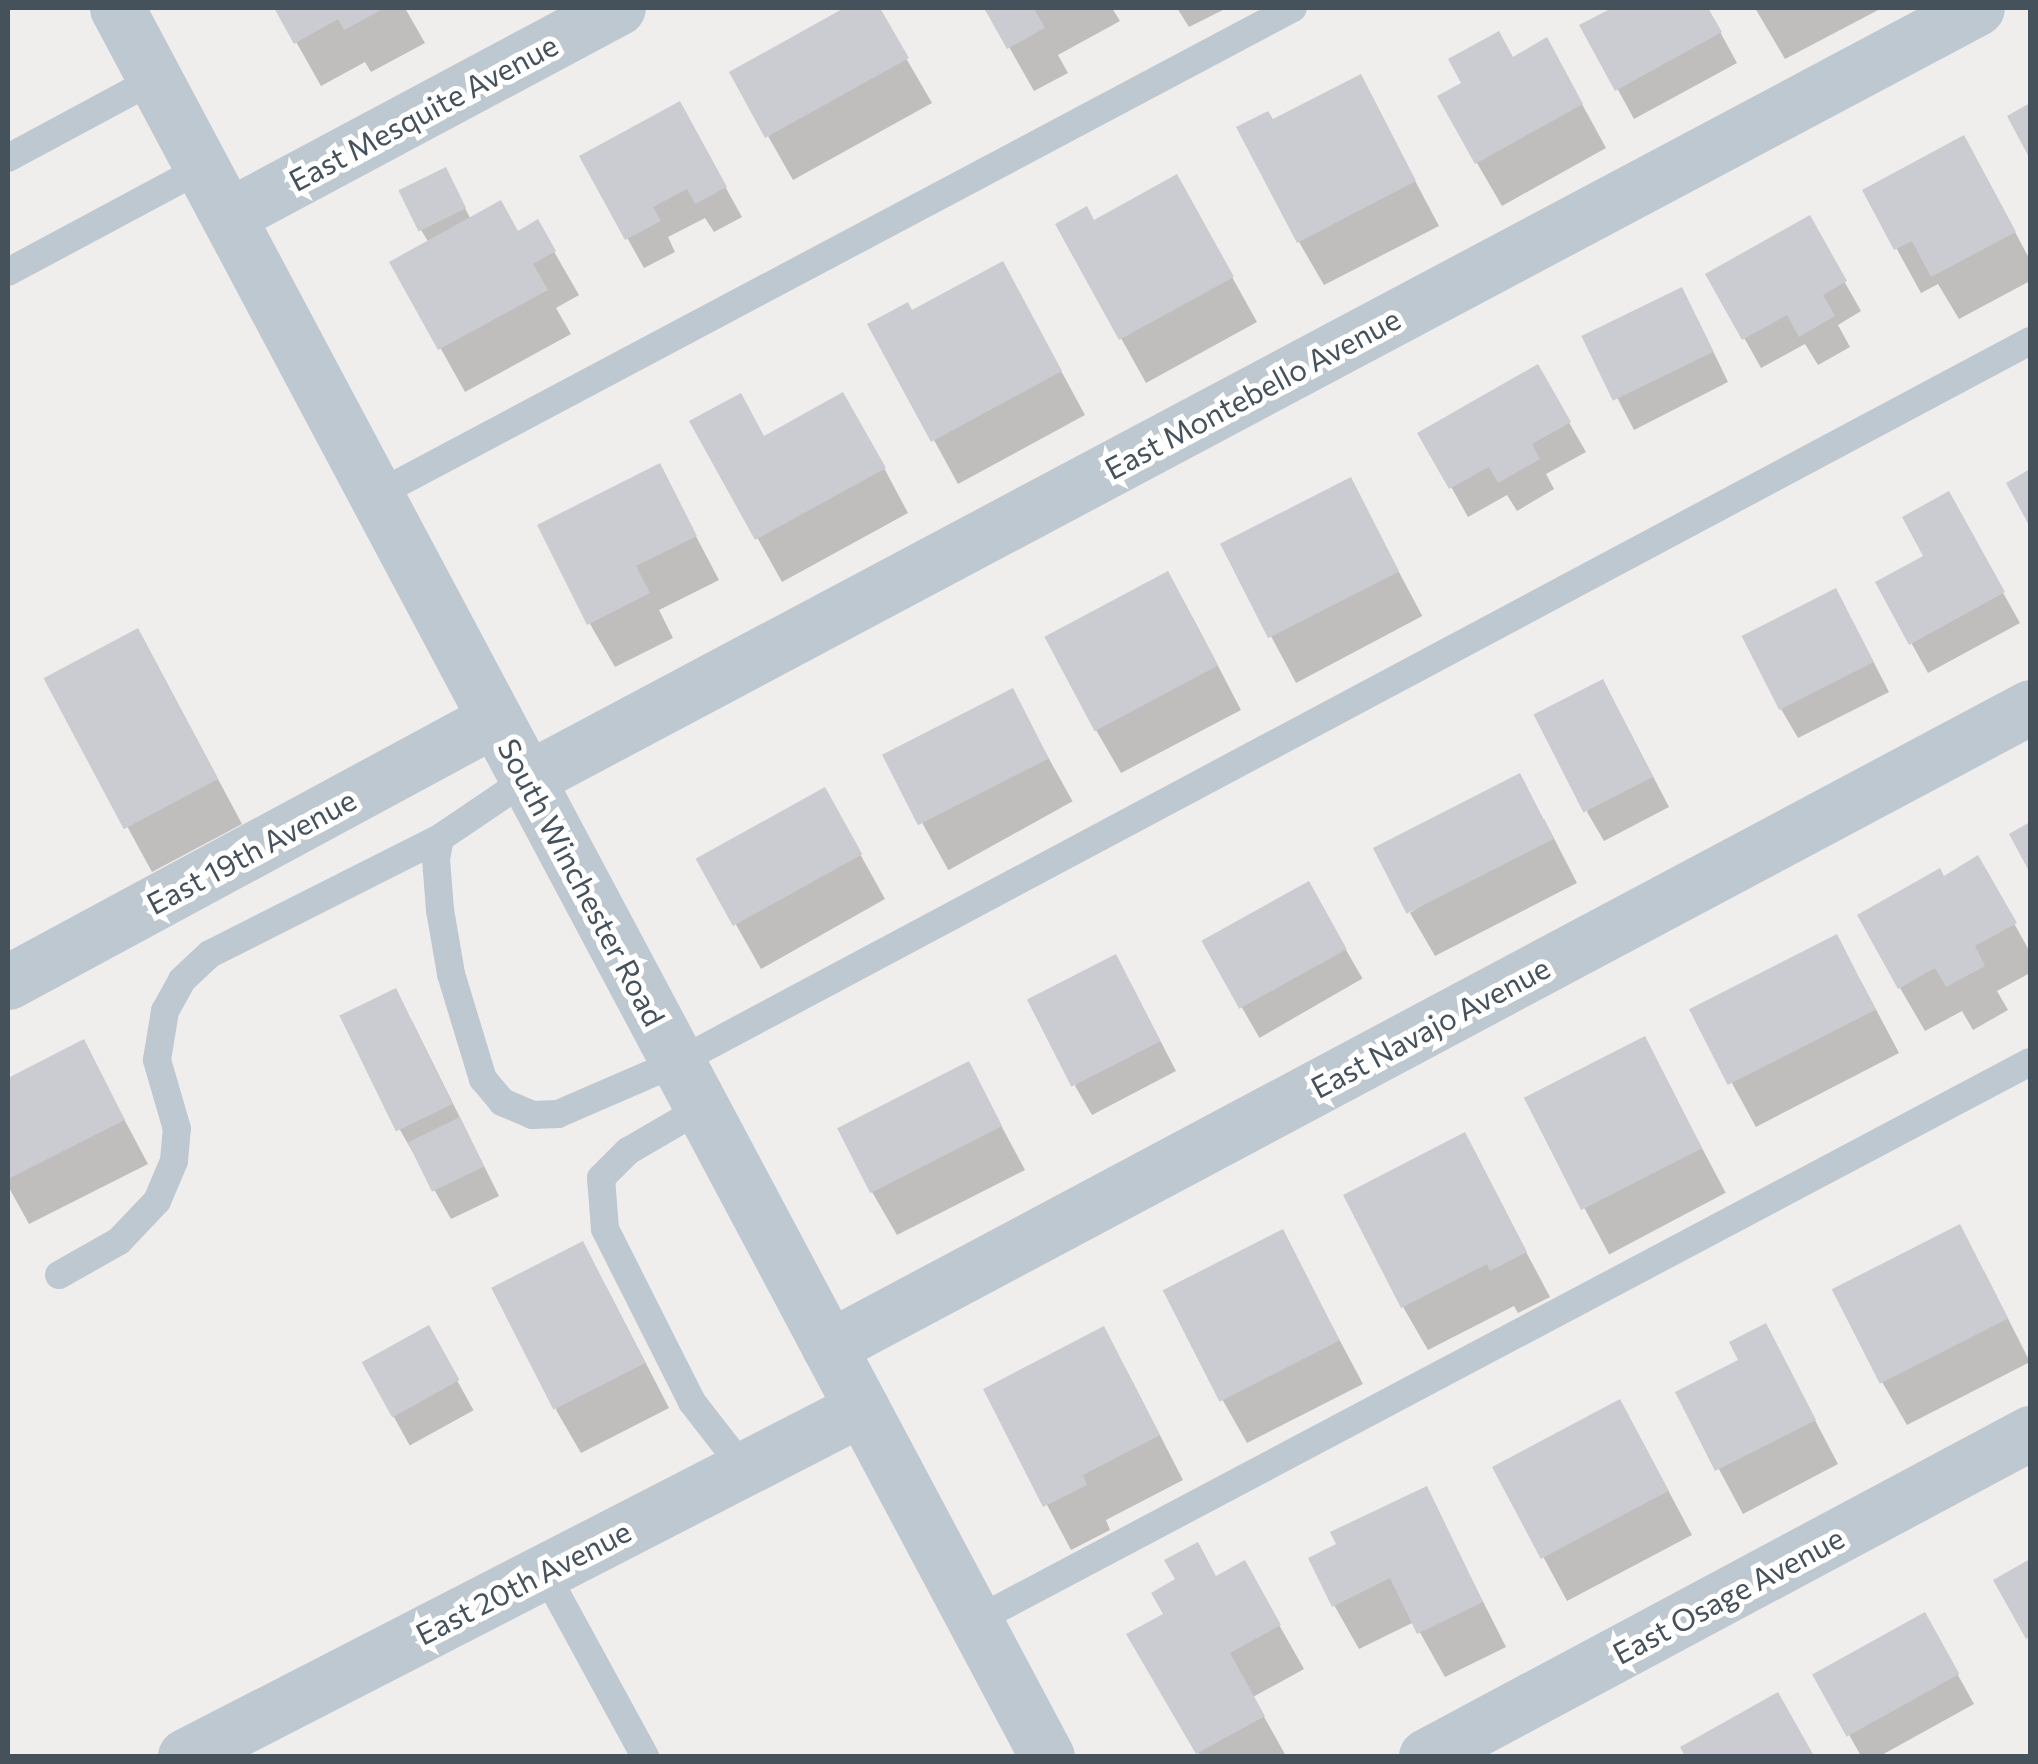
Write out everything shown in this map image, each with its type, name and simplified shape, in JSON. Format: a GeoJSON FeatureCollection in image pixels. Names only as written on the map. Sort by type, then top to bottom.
{"type":"FeatureCollection","features":[{"type":"Feature","properties":{"kind":"street","name":"South Winchester Road"},"geometry":{"type":"LineString","coordinates":[[117,8],[1047,1756]]}},
{"type":"Feature","properties":{"kind":"street","name":"East Mesquite Avenue"},"geometry":{"type":"LineString","coordinates":[[228,216],[618,8]]}},
{"type":"Feature","properties":{"kind":"street","name":"East Montebello Avenue"},"geometry":{"type":"LineString","coordinates":[[528,779],[1977,8]]}},
{"type":"Feature","properties":{"kind":"street","name":"East Navajo Avenue"},"geometry":{"type":"LineString","coordinates":[[830,1348],[2030,707]]}},
{"type":"Feature","properties":{"kind":"street","name":"East 19th Avenue"},"geometry":{"type":"LineString","coordinates":[[8,982],[495,719]]}},
{"type":"Feature","properties":{"kind":"street","name":"East 20th Avenue"},"geometry":{"type":"LineString","coordinates":[[185,1756],[862,1408]]}},
{"type":"Feature","properties":{"kind":"street","name":"East Osage Avenue"},"geometry":{"type":"LineString","coordinates":[[1426,1756],[2030,1433]]}},
{"type":"Feature","properties":{"kind":"lane"},"geometry":{"type":"LineString","coordinates":[[376,495],[1293,8]]}},
{"type":"Feature","properties":{"kind":"lane"},"geometry":{"type":"LineString","coordinates":[[8,158],[155,78]]}},
{"type":"Feature","properties":{"kind":"lane"},"geometry":{"type":"LineString","coordinates":[[8,272],[202,168]]}},
{"type":"Feature","properties":{"kind":"lane"},"geometry":{"type":"LineString","coordinates":[[440,838],[436,859],[440,910],[451,974],[483,1079],[502,1102],[532,1115],[558,1114],[690,1085],[2030,341]]}},
{"type":"Feature","properties":{"kind":"lane"},"geometry":{"type":"LineString","coordinates":[[59,1274],[119,1241],[158,1201],[174,1161],[176,1129],[157,1060],[165,1012],[182,980],[210,954],[440,838],[528,779]]}},
{"type":"Feature","properties":{"kind":"lane"},"geometry":{"type":"LineString","coordinates":[[975,1621],[2030,1062]]}},
{"type":"Feature","properties":{"kind":"lane"},"geometry":{"type":"LineString","coordinates":[[690,1085],[601,1178],[605,1229],[692,1402],[744,1469]]}},
{"type":"Feature","properties":{"kind":"lane"},"geometry":{"type":"LineString","coordinates":[[544,1572],[645,1756]]}},
{"type":"Feature","properties":{"kind":"building"},"geometry":{"type":"Polygon","coordinates":[[[274,8],[385,8],[344,30],[338,19],[294,44],[274,8]]]}},
{"type":"Feature","properties":{"kind":"building"},"geometry":{"type":"Polygon","coordinates":[[[844,8],[880,8],[909,58],[765,138],[729,72],[844,8]]]}},
{"type":"Feature","properties":{"kind":"building"},"geometry":{"type":"Polygon","coordinates":[[[984,8],[1041,8],[1035,10],[1045,28],[1007,49],[984,8]]]}},
{"type":"Feature","properties":{"kind":"building"},"geometry":{"type":"Polygon","coordinates":[[[1612,8],[1708,8],[1722,32],[1615,91],[1579,25],[1612,8]]]}},
{"type":"Feature","properties":{"kind":"building"},"geometry":{"type":"Polygon","coordinates":[[[1499,31],[1513,57],[1547,37],[1583,104],[1475,164],[1437,96],[1461,83],[1448,59],[1499,31]]]}},
{"type":"Feature","properties":{"kind":"building"},"geometry":{"type":"Polygon","coordinates":[[[1361,74],[1416,181],[1297,243],[1236,127],[1268,111],[1273,119],[1361,74]]]}},
{"type":"Feature","properties":{"kind":"building"},"geometry":{"type":"Polygon","coordinates":[[[680,101],[727,187],[695,204],[687,189],[653,207],[661,221],[625,240],[579,156],[680,101]]]}},
{"type":"Feature","properties":{"kind":"building"},"geometry":{"type":"Polygon","coordinates":[[[2030,103],[2030,159],[2007,116],[2030,103]]]}},
{"type":"Feature","properties":{"kind":"building"},"geometry":{"type":"Polygon","coordinates":[[[1964,135],[2016,232],[1931,277],[1912,241],[1894,250],[1862,190],[1964,135]]]}},
{"type":"Feature","properties":{"kind":"building"},"geometry":{"type":"Polygon","coordinates":[[[446,167],[466,208],[419,232],[398,190],[446,167]]]}},
{"type":"Feature","properties":{"kind":"building"},"geometry":{"type":"Polygon","coordinates":[[[1177,174],[1234,277],[1119,340],[1055,224],[1087,206],[1094,220],[1177,174]]]}},
{"type":"Feature","properties":{"kind":"building"},"geometry":{"type":"Polygon","coordinates":[[[501,200],[518,231],[538,219],[556,251],[533,264],[548,290],[438,350],[389,262],[501,200]]]}},
{"type":"Feature","properties":{"kind":"building"},"geometry":{"type":"Polygon","coordinates":[[[1810,215],[1847,281],[1823,295],[1835,316],[1799,337],[1787,315],[1742,340],[1705,274],[1810,215]]]}},
{"type":"Feature","properties":{"kind":"building"},"geometry":{"type":"Polygon","coordinates":[[[1003,261],[1062,371],[931,442],[867,324],[908,302],[912,310],[1003,261]]]}},
{"type":"Feature","properties":{"kind":"building"},"geometry":{"type":"Polygon","coordinates":[[[1682,287],[1714,352],[1613,401],[1581,336],[1682,287]]]}},
{"type":"Feature","properties":{"kind":"building"},"geometry":{"type":"Polygon","coordinates":[[[1538,364],[1571,422],[1532,444],[1540,459],[1498,483],[1489,467],[1449,489],[1417,433],[1538,364]]]}},
{"type":"Feature","properties":{"kind":"building"},"geometry":{"type":"Polygon","coordinates":[[[843,392],[886,468],[755,540],[689,421],[741,393],[764,436],[843,392]]]}},
{"type":"Feature","properties":{"kind":"building"},"geometry":{"type":"Polygon","coordinates":[[[660,463],[697,536],[636,566],[650,593],[587,625],[537,525],[660,463]]]}},
{"type":"Feature","properties":{"kind":"building"},"geometry":{"type":"Polygon","coordinates":[[[2030,469],[2030,527],[2006,483],[2030,469]]]}},
{"type":"Feature","properties":{"kind":"building"},"geometry":{"type":"Polygon","coordinates":[[[1351,477],[1399,571],[1268,638],[1220,544],[1351,477]]]}},
{"type":"Feature","properties":{"kind":"building"},"geometry":{"type":"Polygon","coordinates":[[[1949,491],[2005,592],[1909,645],[1875,582],[1923,556],[1902,517],[1949,491]]]}},
{"type":"Feature","properties":{"kind":"building"},"geometry":{"type":"Polygon","coordinates":[[[1168,571],[1218,665],[1095,731],[1044,637],[1168,571]]]}},
{"type":"Feature","properties":{"kind":"building"},"geometry":{"type":"Polygon","coordinates":[[[1836,588],[1874,662],[1779,710],[1742,636],[1836,588]]]}},
{"type":"Feature","properties":{"kind":"building"},"geometry":{"type":"Polygon","coordinates":[[[138,628],[218,779],[124,829],[44,678],[138,628]]]}},
{"type":"Feature","properties":{"kind":"building"},"geometry":{"type":"Polygon","coordinates":[[[1603,679],[1653,777],[1583,812],[1534,714],[1603,679]]]}},
{"type":"Feature","properties":{"kind":"building"},"geometry":{"type":"Polygon","coordinates":[[[1013,688],[1049,758],[918,825],[882,755],[1013,688]]]}},
{"type":"Feature","properties":{"kind":"building"},"geometry":{"type":"Polygon","coordinates":[[[1520,773],[1554,839],[1407,914],[1373,848],[1520,773]]]}},
{"type":"Feature","properties":{"kind":"building"},"geometry":{"type":"Polygon","coordinates":[[[825,787],[862,854],[733,926],[696,859],[825,787]]]}},
{"type":"Feature","properties":{"kind":"building"},"geometry":{"type":"Polygon","coordinates":[[[2030,822],[2030,873],[2009,834],[2030,822]]]}},
{"type":"Feature","properties":{"kind":"building"},"geometry":{"type":"Polygon","coordinates":[[[1978,855],[2017,923],[1975,946],[1985,966],[1946,987],[1935,968],[1898,989],[1857,915],[1940,868],[1944,876],[1978,855]]]}},
{"type":"Feature","properties":{"kind":"building"},"geometry":{"type":"Polygon","coordinates":[[[1309,881],[1347,949],[1239,1009],[1201,941],[1309,881]]]}},
{"type":"Feature","properties":{"kind":"building"},"geometry":{"type":"Polygon","coordinates":[[[1837,934],[1876,1010],[1728,1085],[1689,1009],[1837,934]]]}},
{"type":"Feature","properties":{"kind":"building"},"geometry":{"type":"Polygon","coordinates":[[[1116,954],[1160,1041],[1071,1087],[1027,999],[1116,954]]]}},
{"type":"Feature","properties":{"kind":"building"},"geometry":{"type":"Polygon","coordinates":[[[396,988],[453,1104],[396,1132],[339,1016],[396,988]]]}},
{"type":"Feature","properties":{"kind":"building"},"geometry":{"type":"Polygon","coordinates":[[[1645,1036],[1702,1148],[1581,1210],[1524,1098],[1645,1036]]]}},
{"type":"Feature","properties":{"kind":"building"},"geometry":{"type":"Polygon","coordinates":[[[84,1039],[125,1120],[8,1179],[8,1078],[84,1039]]]}},
{"type":"Feature","properties":{"kind":"building"},"geometry":{"type":"Polygon","coordinates":[[[969,1061],[1002,1126],[870,1193],[837,1128],[969,1061]]]}},
{"type":"Feature","properties":{"kind":"building"},"geometry":{"type":"Polygon","coordinates":[[[460,1117],[484,1166],[432,1192],[408,1142],[460,1117]]]}},
{"type":"Feature","properties":{"kind":"building"},"geometry":{"type":"Polygon","coordinates":[[[1465,1132],[1527,1252],[1490,1271],[1487,1264],[1401,1308],[1343,1195],[1465,1132]]]}},
{"type":"Feature","properties":{"kind":"building"},"geometry":{"type":"Polygon","coordinates":[[[1960,1224],[2008,1318],[1880,1384],[1832,1289],[1960,1224]]]}},
{"type":"Feature","properties":{"kind":"building"},"geometry":{"type":"Polygon","coordinates":[[[1283,1229],[1340,1340],[1219,1402],[1163,1290],[1283,1229]]]}},
{"type":"Feature","properties":{"kind":"building"},"geometry":{"type":"Polygon","coordinates":[[[583,1241],[645,1363],[553,1410],[491,1288],[583,1241]]]}},
{"type":"Feature","properties":{"kind":"building"},"geometry":{"type":"Polygon","coordinates":[[[1766,1323],[1816,1420],[1715,1471],[1675,1392],[1738,1360],[1729,1342],[1766,1323]]]}},
{"type":"Feature","properties":{"kind":"building"},"geometry":{"type":"Polygon","coordinates":[[[429,1325],[460,1380],[392,1417],[362,1362],[429,1325]]]}},
{"type":"Feature","properties":{"kind":"building"},"geometry":{"type":"Polygon","coordinates":[[[1104,1326],[1160,1435],[1083,1475],[1087,1485],[1043,1507],[983,1389],[1104,1326]]]}},
{"type":"Feature","properties":{"kind":"building"},"geometry":{"type":"Polygon","coordinates":[[[1620,1399],[1669,1491],[1541,1559],[1492,1467],[1620,1399]]]}},
{"type":"Feature","properties":{"kind":"building"},"geometry":{"type":"Polygon","coordinates":[[[1427,1486],[1483,1602],[1417,1634],[1390,1578],[1332,1607],[1308,1558],[1336,1544],[1330,1532],[1427,1486]]]}},
{"type":"Feature","properties":{"kind":"building"},"geometry":{"type":"Polygon","coordinates":[[[1198,1542],[1216,1576],[1245,1560],[1281,1625],[1230,1653],[1265,1716],[1196,1754],[1126,1634],[1163,1614],[1151,1593],[1175,1579],[1164,1560],[1198,1542]]]}},
{"type":"Feature","properties":{"kind":"building"},"geometry":{"type":"Polygon","coordinates":[[[2030,1559],[2030,1637],[2026,1639],[1993,1580],[2030,1559]]]}},
{"type":"Feature","properties":{"kind":"building"},"geometry":{"type":"Polygon","coordinates":[[[1925,1612],[1959,1674],[1847,1737],[1812,1675],[1925,1612]]]}},
{"type":"Feature","properties":{"kind":"building"},"geometry":{"type":"Polygon","coordinates":[[[1778,1692],[1814,1756],[1685,1756],[1680,1747],[1778,1692]]]}}]}
